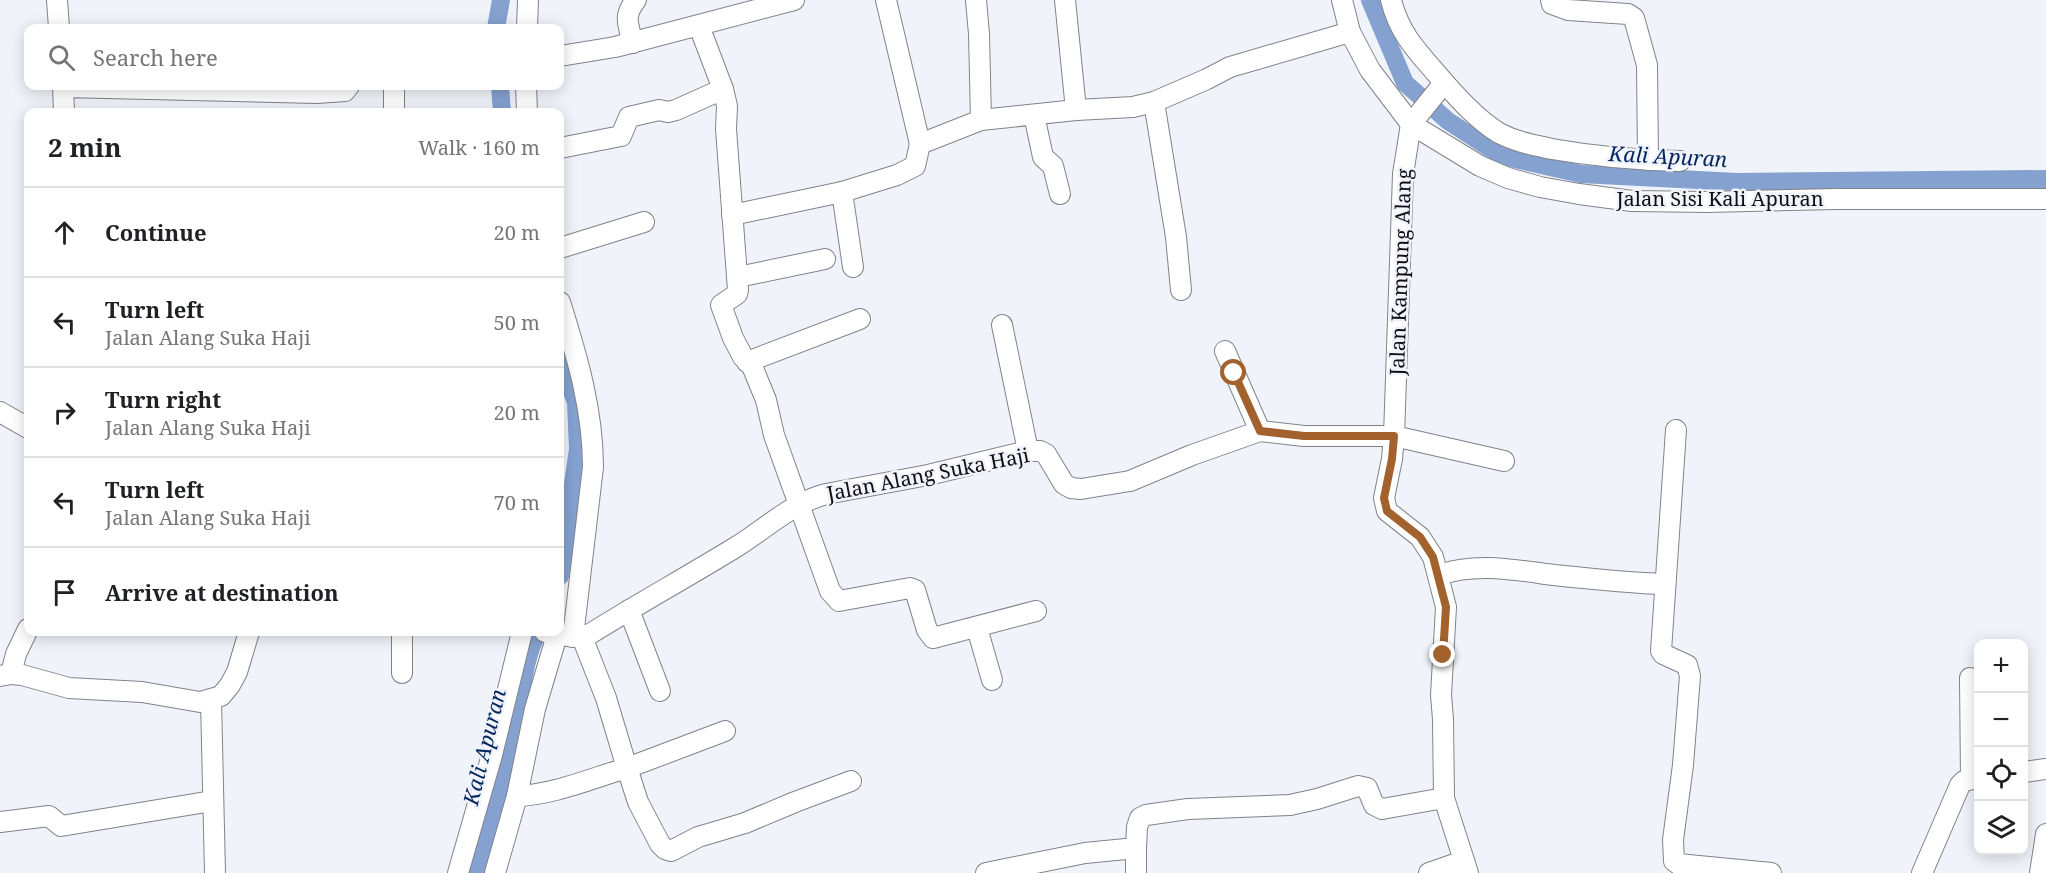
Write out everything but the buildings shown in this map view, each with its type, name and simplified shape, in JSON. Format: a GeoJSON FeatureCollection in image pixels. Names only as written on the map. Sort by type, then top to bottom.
{"type":"FeatureCollection","features":[{"type":"Feature","properties":{"kind":"street"},"geometry":{"type":"LineString","coordinates":[[57,0],[59,24]]}},
{"type":"Feature","properties":{"kind":"street"},"geometry":{"type":"LineString","coordinates":[[527,24],[528,0]]}},
{"type":"Feature","properties":{"kind":"street"},"geometry":{"type":"LineString","coordinates":[[633,43],[628,10],[636,0]]}},
{"type":"Feature","properties":{"kind":"street"},"geometry":{"type":"LineString","coordinates":[[564,55],[633,43],[794,0]]}},
{"type":"Feature","properties":{"kind":"street"},"geometry":{"type":"LineString","coordinates":[[732,215],[842,192],[910,170],[915,166],[920,144],[886,0]]}},
{"type":"Feature","properties":{"kind":"street"},"geometry":{"type":"LineString","coordinates":[[976,0],[981,120]]}},
{"type":"Feature","properties":{"kind":"street"},"geometry":{"type":"LineString","coordinates":[[1065,0],[1076,110]]}},
{"type":"Feature","properties":{"kind":"street","name":"Jalan Sisi Kali Apuran"},"geometry":{"type":"LineString","coordinates":[[1342,0],[1350,32],[1370,70],[1415,118],[1480,166],[1508,178],[1540,187],[1632,201],[2046,199]]}},
{"type":"Feature","properties":{"kind":"street"},"geometry":{"type":"LineString","coordinates":[[1391,0],[1401,30],[1440,88],[1499,133],[1523,143],[1597,157],[1680,160]]}},
{"type":"Feature","properties":{"kind":"street"},"geometry":{"type":"LineString","coordinates":[[1551,0],[1552,4],[1568,10],[1628,14],[1634,18],[1647,65],[1648,160]]}},
{"type":"Feature","properties":{"kind":"street"},"geometry":{"type":"LineString","coordinates":[[699,26],[723,89],[727,106],[726,129],[738,277],[737,294],[721,305],[733,338],[747,362],[752,366],[766,400],[774,435],[830,591],[836,600],[843,601],[910,588],[917,592],[927,630],[933,638],[1036,611]]}},
{"type":"Feature","properties":{"kind":"street"},"geometry":{"type":"LineString","coordinates":[[920,144],[981,120],[1076,110],[1133,107],[1154,102],[1230,67],[1350,32]]}},
{"type":"Feature","properties":{"kind":"street"},"geometry":{"type":"LineString","coordinates":[[1415,118],[1440,88]]}},
{"type":"Feature","properties":{"kind":"street"},"geometry":{"type":"LineString","coordinates":[[564,147],[621,136],[629,117],[659,110],[668,112],[676,110],[723,89]]}},
{"type":"Feature","properties":{"kind":"street"},"geometry":{"type":"LineString","coordinates":[[63,90],[64,108]]}},
{"type":"Feature","properties":{"kind":"street"},"geometry":{"type":"LineString","coordinates":[[208,90],[317,93],[346,90]]}},
{"type":"Feature","properties":{"kind":"street"},"geometry":{"type":"LineString","coordinates":[[394,90],[394,108]]}},
{"type":"Feature","properties":{"kind":"street"},"geometry":{"type":"LineString","coordinates":[[526,90],[527,108]]}},
{"type":"Feature","properties":{"kind":"street"},"geometry":{"type":"LineString","coordinates":[[1154,102],[1176,237],[1181,290]]}},
{"type":"Feature","properties":{"kind":"street"},"geometry":{"type":"LineString","coordinates":[[1034,115],[1043,157],[1053,166],[1060,194]]}},
{"type":"Feature","properties":{"kind":"street","name":"Jalan Kampung Alang"},"geometry":{"type":"LineString","coordinates":[[1394,436],[1403,174],[1415,118]]}},
{"type":"Feature","properties":{"kind":"street"},"geometry":{"type":"LineString","coordinates":[[842,192],[853,267]]}},
{"type":"Feature","properties":{"kind":"street"},"geometry":{"type":"LineString","coordinates":[[564,247],[644,222]]}},
{"type":"Feature","properties":{"kind":"street"},"geometry":{"type":"LineString","coordinates":[[738,277],[825,259]]}},
{"type":"Feature","properties":{"kind":"street"},"geometry":{"type":"LineString","coordinates":[[564,316],[585,388],[593,440],[593,467],[564,624]]}},
{"type":"Feature","properties":{"kind":"street"},"geometry":{"type":"LineString","coordinates":[[747,362],[860,319]]}},
{"type":"Feature","properties":{"kind":"street"},"geometry":{"type":"LineString","coordinates":[[1002,326],[1028,451]]}},
{"type":"Feature","properties":{"kind":"street"},"geometry":{"type":"LineString","coordinates":[[1225,351],[1260,431]]}},
{"type":"Feature","properties":{"kind":"street"},"geometry":{"type":"LineString","coordinates":[[0,412],[24,426]]}},
{"type":"Feature","properties":{"kind":"street"},"geometry":{"type":"LineString","coordinates":[[1676,430],[1661,651],[1687,665],[1690,676],[1671,867],[1678,864],[1771,873]]}},
{"type":"Feature","properties":{"kind":"street","name":"Jalan Alang Suka Haji"},"geometry":{"type":"LineString","coordinates":[[564,635],[590,634],[737,546],[811,498],[928,475],[1028,451],[1040,451],[1046,454],[1064,484],[1071,488],[1081,489],[1130,481],[1192,455],[1260,431],[1304,436],[1394,436],[1504,461]]}},
{"type":"Feature","properties":{"kind":"street"},"geometry":{"type":"LineString","coordinates":[[1394,436],[1384,498],[1387,511],[1420,537],[1433,557],[1446,607],[1441,695],[1444,798],[1466,867],[1429,873]]}},
{"type":"Feature","properties":{"kind":"street"},"geometry":{"type":"LineString","coordinates":[[1439,575],[1459,569],[1490,567],[1605,580],[1665,584]]}},
{"type":"Feature","properties":{"kind":"street"},"geometry":{"type":"LineString","coordinates":[[629,610],[660,692]]}},
{"type":"Feature","properties":{"kind":"street"},"geometry":{"type":"LineString","coordinates":[[976,628],[992,680]]}},
{"type":"Feature","properties":{"kind":"street"},"geometry":{"type":"LineString","coordinates":[[25,636],[5,675],[22,675],[69,688],[142,692],[200,702],[221,696],[230,685],[237,672],[248,636]]}},
{"type":"Feature","properties":{"kind":"street"},"geometry":{"type":"LineString","coordinates":[[402,636],[402,673]]}},
{"type":"Feature","properties":{"kind":"street"},"geometry":{"type":"LineString","coordinates":[[458,873],[492,755],[521,636]]}},
{"type":"Feature","properties":{"kind":"street"},"geometry":{"type":"LineString","coordinates":[[495,873],[517,796],[535,709],[562,636]]}},
{"type":"Feature","properties":{"kind":"street"},"geometry":{"type":"LineString","coordinates":[[563,636],[606,698],[638,802],[660,844],[665,849],[671,851],[698,837],[746,823],[851,782]]}},
{"type":"Feature","properties":{"kind":"street"},"geometry":{"type":"LineString","coordinates":[[1970,678],[1974,759]]}},
{"type":"Feature","properties":{"kind":"street"},"geometry":{"type":"LineString","coordinates":[[211,700],[215,873]]}},
{"type":"Feature","properties":{"kind":"street"},"geometry":{"type":"LineString","coordinates":[[517,796],[553,790],[627,768],[725,731]]}},
{"type":"Feature","properties":{"kind":"street"},"geometry":{"type":"LineString","coordinates":[[2028,771],[2046,769]]}},
{"type":"Feature","properties":{"kind":"street"},"geometry":{"type":"LineString","coordinates":[[1922,873],[1960,785],[1974,779]]}},
{"type":"Feature","properties":{"kind":"street"},"geometry":{"type":"LineString","coordinates":[[1136,873],[1138,823],[1140,818],[1146,815],[1188,809],[1290,805],[1358,786],[1367,788],[1374,805],[1382,809],[1444,798]]}},
{"type":"Feature","properties":{"kind":"street"},"geometry":{"type":"LineString","coordinates":[[0,822],[49,816],[61,826],[212,801]]}},
{"type":"Feature","properties":{"kind":"street"},"geometry":{"type":"LineString","coordinates":[[2040,873],[2046,834]]}},
{"type":"Feature","properties":{"kind":"street"},"geometry":{"type":"LineString","coordinates":[[986,873],[1085,853],[1136,848]]}},
{"type":"Feature","properties":{"kind":"waterway"},"geometry":{"type":"LineString","coordinates":[[497,24],[501,0]]}},
{"type":"Feature","properties":{"kind":"waterway","name":"Kali Apuran"},"geometry":{"type":"LineString","coordinates":[[1370,0],[1405,83],[1448,121],[1502,156],[1581,174],[1737,182],[2046,179]]}},
{"type":"Feature","properties":{"kind":"waterway","name":"Kali Apuran"},"geometry":{"type":"LineString","coordinates":[[500,90],[502,108]]}},
{"type":"Feature","properties":{"kind":"waterway","name":"Kali Apuran"},"geometry":{"type":"LineString","coordinates":[[564,372],[576,402],[578,449],[564,548]]}},
{"type":"Feature","properties":{"kind":"waterway","name":"Kali Apuran"},"geometry":{"type":"LineString","coordinates":[[475,873],[507,759],[526,664],[536,636]]}},
{"type":"Feature","properties":{"kind":"route"},"geometry":{"type":"LineString","coordinates":[[1234,373],[1260,431],[1304,436],[1394,436],[1384,498],[1387,511],[1420,537],[1433,557],[1446,607],[1443,655]]}}]}
